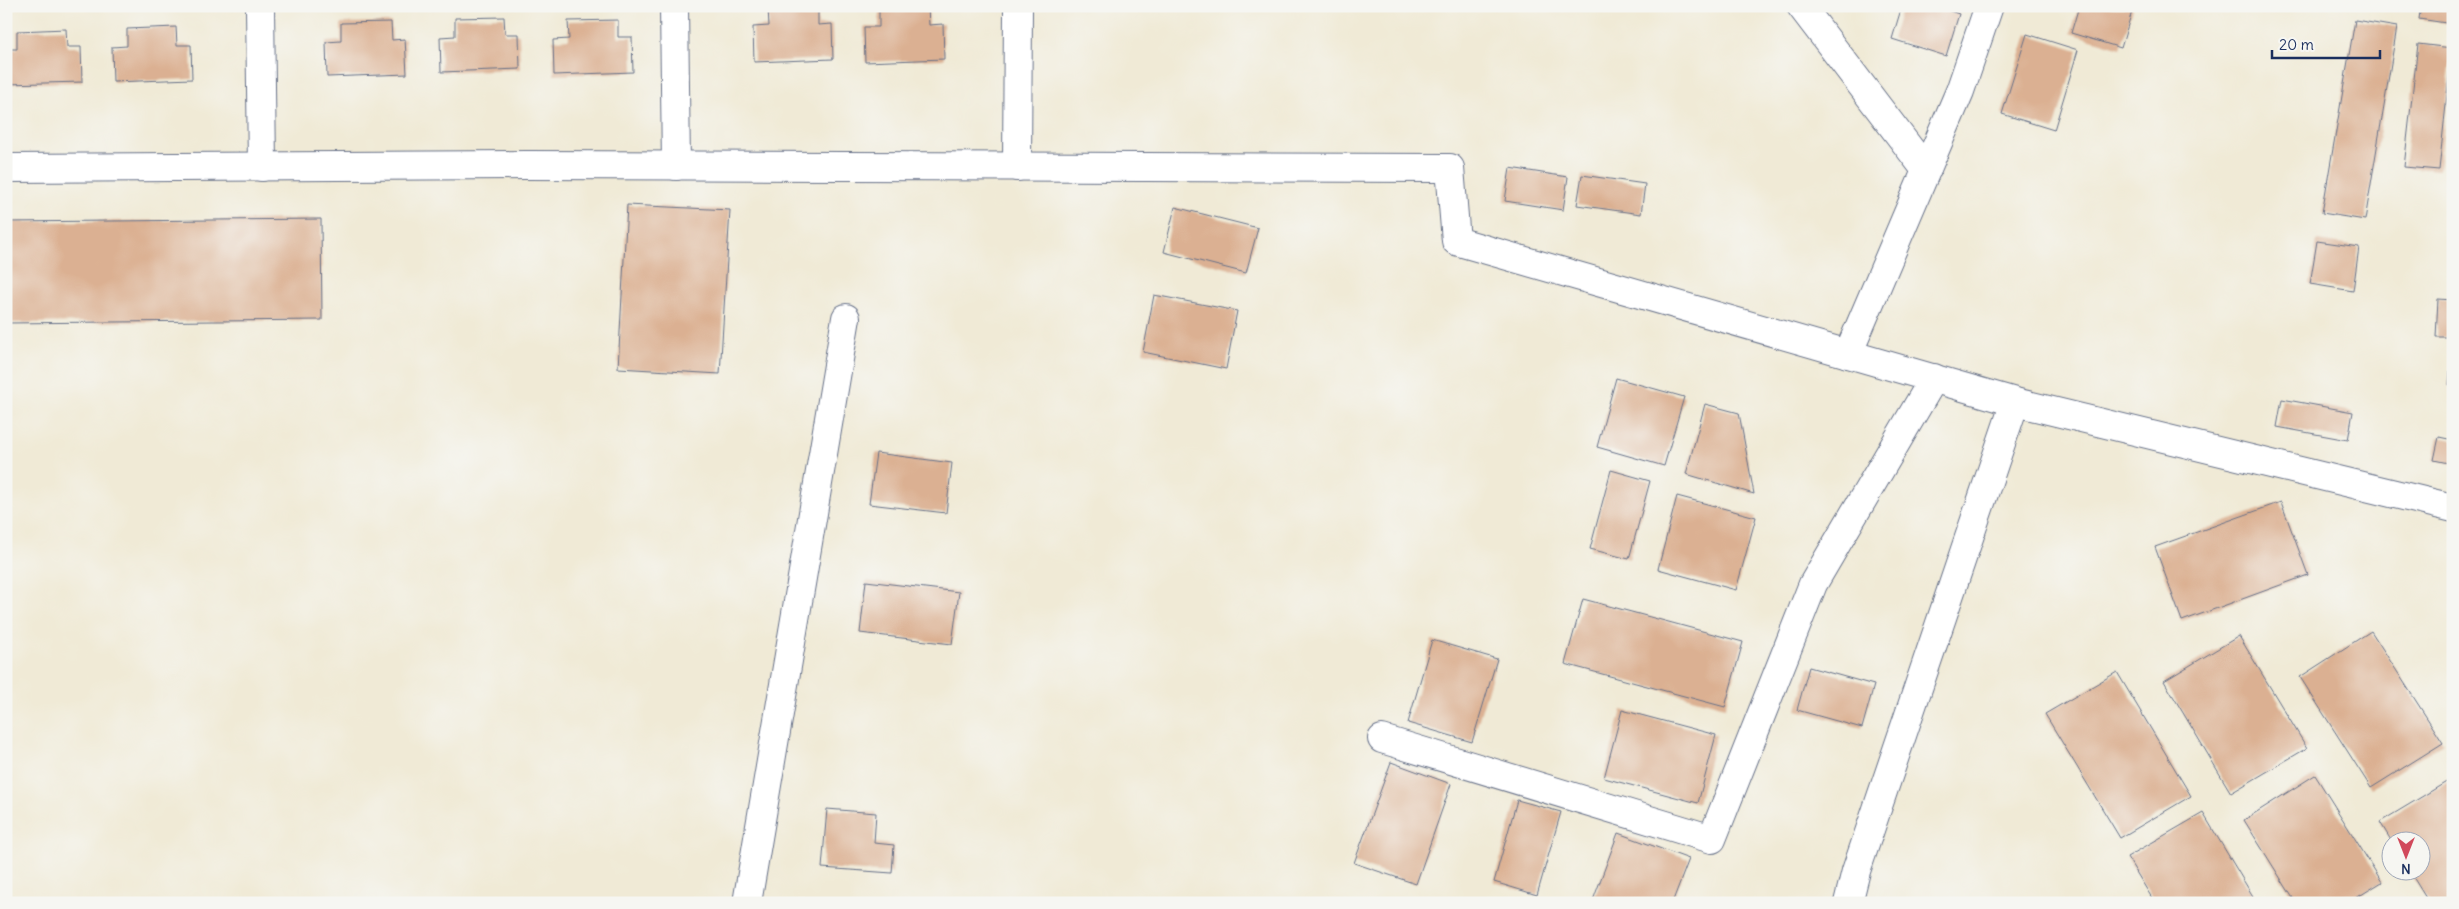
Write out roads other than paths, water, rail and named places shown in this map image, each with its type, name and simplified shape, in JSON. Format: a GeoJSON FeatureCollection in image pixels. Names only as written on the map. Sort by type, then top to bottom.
{"type":"FeatureCollection","features":[{"type":"Feature","properties":{"kind":"street"},"geometry":{"type":"LineString","coordinates":[[260,6],[262,167]]}},
{"type":"Feature","properties":{"kind":"street"},"geometry":{"type":"LineString","coordinates":[[674,6],[676,166]]}},
{"type":"Feature","properties":{"kind":"street"},"geometry":{"type":"LineString","coordinates":[[1017,167],[1018,6]]}},
{"type":"Feature","properties":{"kind":"street"},"geometry":{"type":"LineString","coordinates":[[1801,6],[1926,170]]}},
{"type":"Feature","properties":{"kind":"street"},"geometry":{"type":"LineString","coordinates":[[1848,354],[1960,91],[1989,6]]}},
{"type":"Feature","properties":{"kind":"street"},"geometry":{"type":"LineString","coordinates":[[6,168],[676,166],[1450,168],[1456,241],[2015,402],[2453,508]]}},
{"type":"Feature","properties":{"kind":"street"},"geometry":{"type":"LineString","coordinates":[[747,903],[846,318]]}},
{"type":"Feature","properties":{"kind":"street"},"geometry":{"type":"LineString","coordinates":[[1382,739],[1712,839],[1814,584],[1934,378]]}},
{"type":"Feature","properties":{"kind":"street"},"geometry":{"type":"LineString","coordinates":[[1848,903],[1862,852],[2015,402]]}}]}
